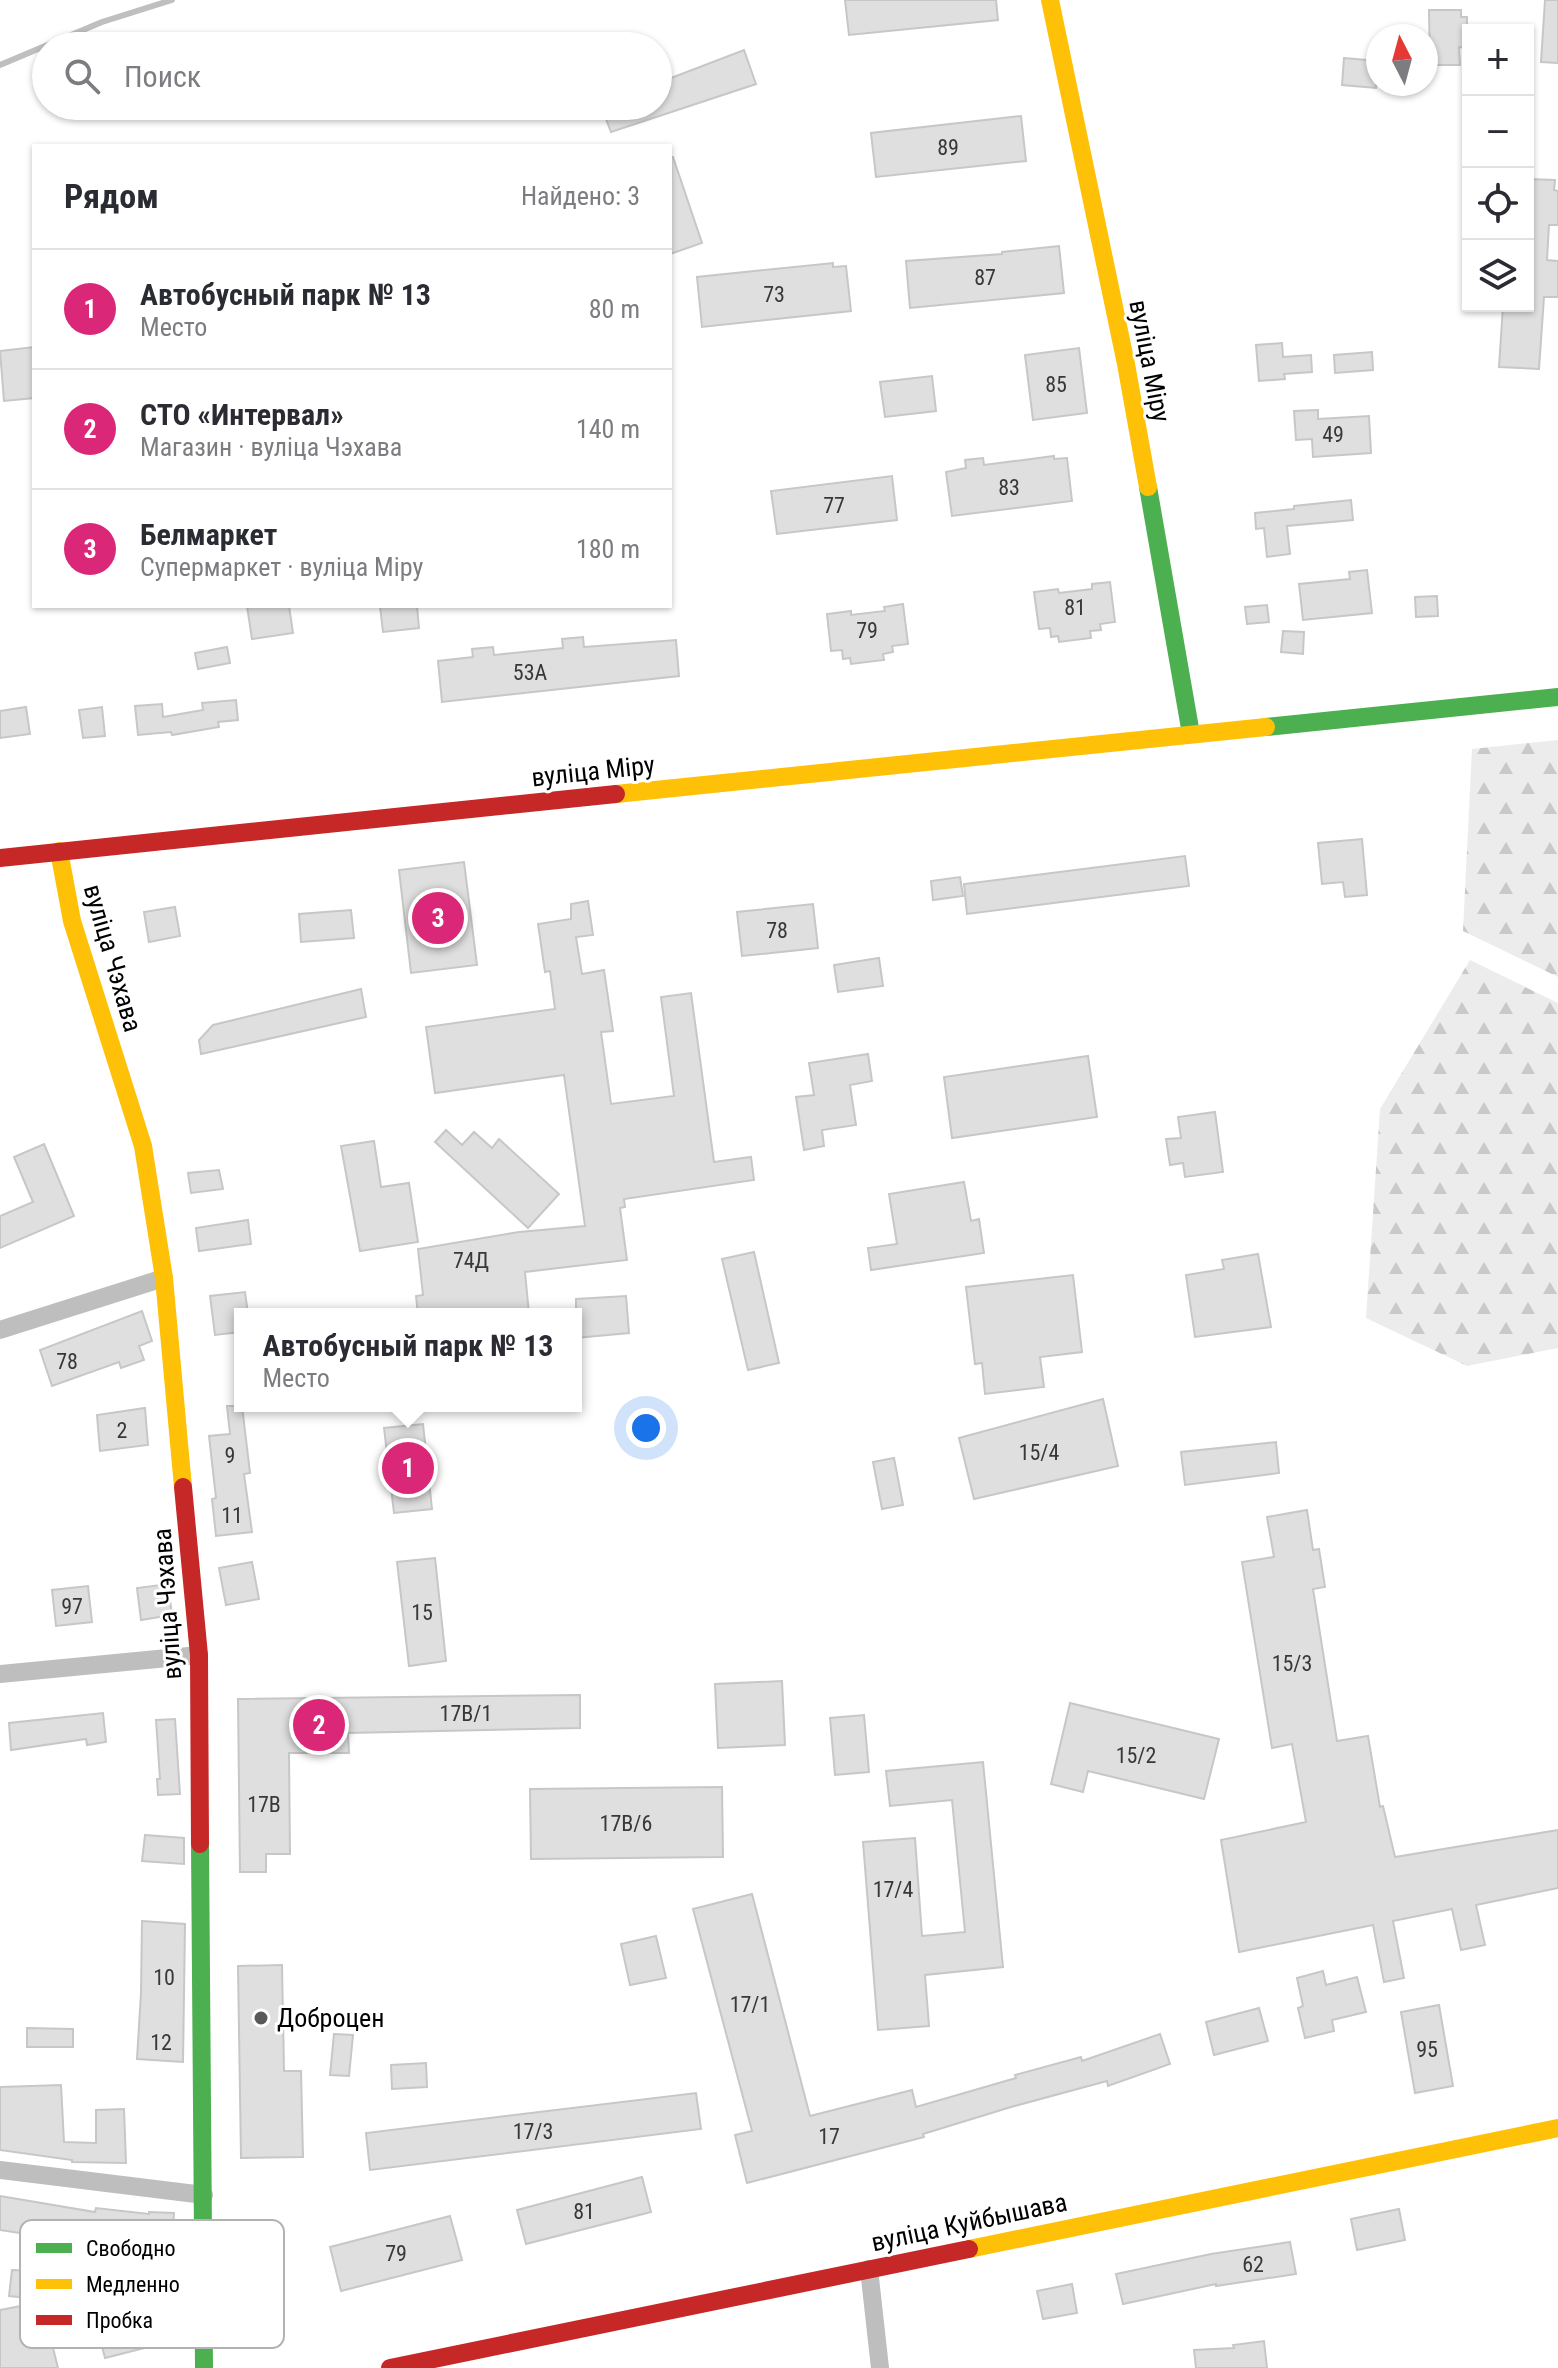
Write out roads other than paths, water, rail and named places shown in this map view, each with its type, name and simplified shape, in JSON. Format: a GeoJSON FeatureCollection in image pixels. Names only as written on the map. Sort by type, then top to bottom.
{"type":"FeatureCollection","features":[{"type":"Feature","properties":{"kind":"main road","name":"вуліца Міру"},"geometry":{"type":"LineString","coordinates":[[1050,0],[1126,364],[1191,734]]}},
{"type":"Feature","properties":{"kind":"main road","name":"вуліца Міру"},"geometry":{"type":"LineString","coordinates":[[0,858],[1558,697]]}},
{"type":"Feature","properties":{"kind":"main road","name":"вуліца Чэхава"},"geometry":{"type":"LineString","coordinates":[[59,851],[72,921],[143,1146],[164,1278],[199,1655],[204,2220]]}},
{"type":"Feature","properties":{"kind":"main road","name":"вуліца Куйбышава"},"geometry":{"type":"LineString","coordinates":[[390,2368],[1558,2128]]}},
{"type":"Feature","properties":{"kind":"street"},"geometry":{"type":"LineString","coordinates":[[0,1330],[164,1278]]}},
{"type":"Feature","properties":{"kind":"street"},"geometry":{"type":"LineString","coordinates":[[0,1674],[199,1655]]}},
{"type":"Feature","properties":{"kind":"street"},"geometry":{"type":"LineString","coordinates":[[0,2170],[204,2195]]}},
{"type":"Feature","properties":{"kind":"street"},"geometry":{"type":"LineString","coordinates":[[869,2269],[880,2368]]}},
{"type":"Feature","properties":{"kind":"waterway"},"geometry":{"type":"LineString","coordinates":[[78,32],[172,0]]}},
{"type":"Feature","properties":{"kind":"waterway"},"geometry":{"type":"LineString","coordinates":[[0,65],[32,52]]}},
{"type":"Feature","properties":{"kind":"place","name":"Белмаркет"},"geometry":{"type":"Point","coordinates":[438,918]}},
{"type":"Feature","properties":{"kind":"place","name":"Автобусный парк № 13"},"geometry":{"type":"Point","coordinates":[408,1468]}},
{"type":"Feature","properties":{"kind":"place","name":"СТО «Интервал»"},"geometry":{"type":"Point","coordinates":[319,1725]}},
{"type":"Feature","properties":{"kind":"place","name":"Доброцен"},"geometry":{"type":"Point","coordinates":[261,2018]}}]}
